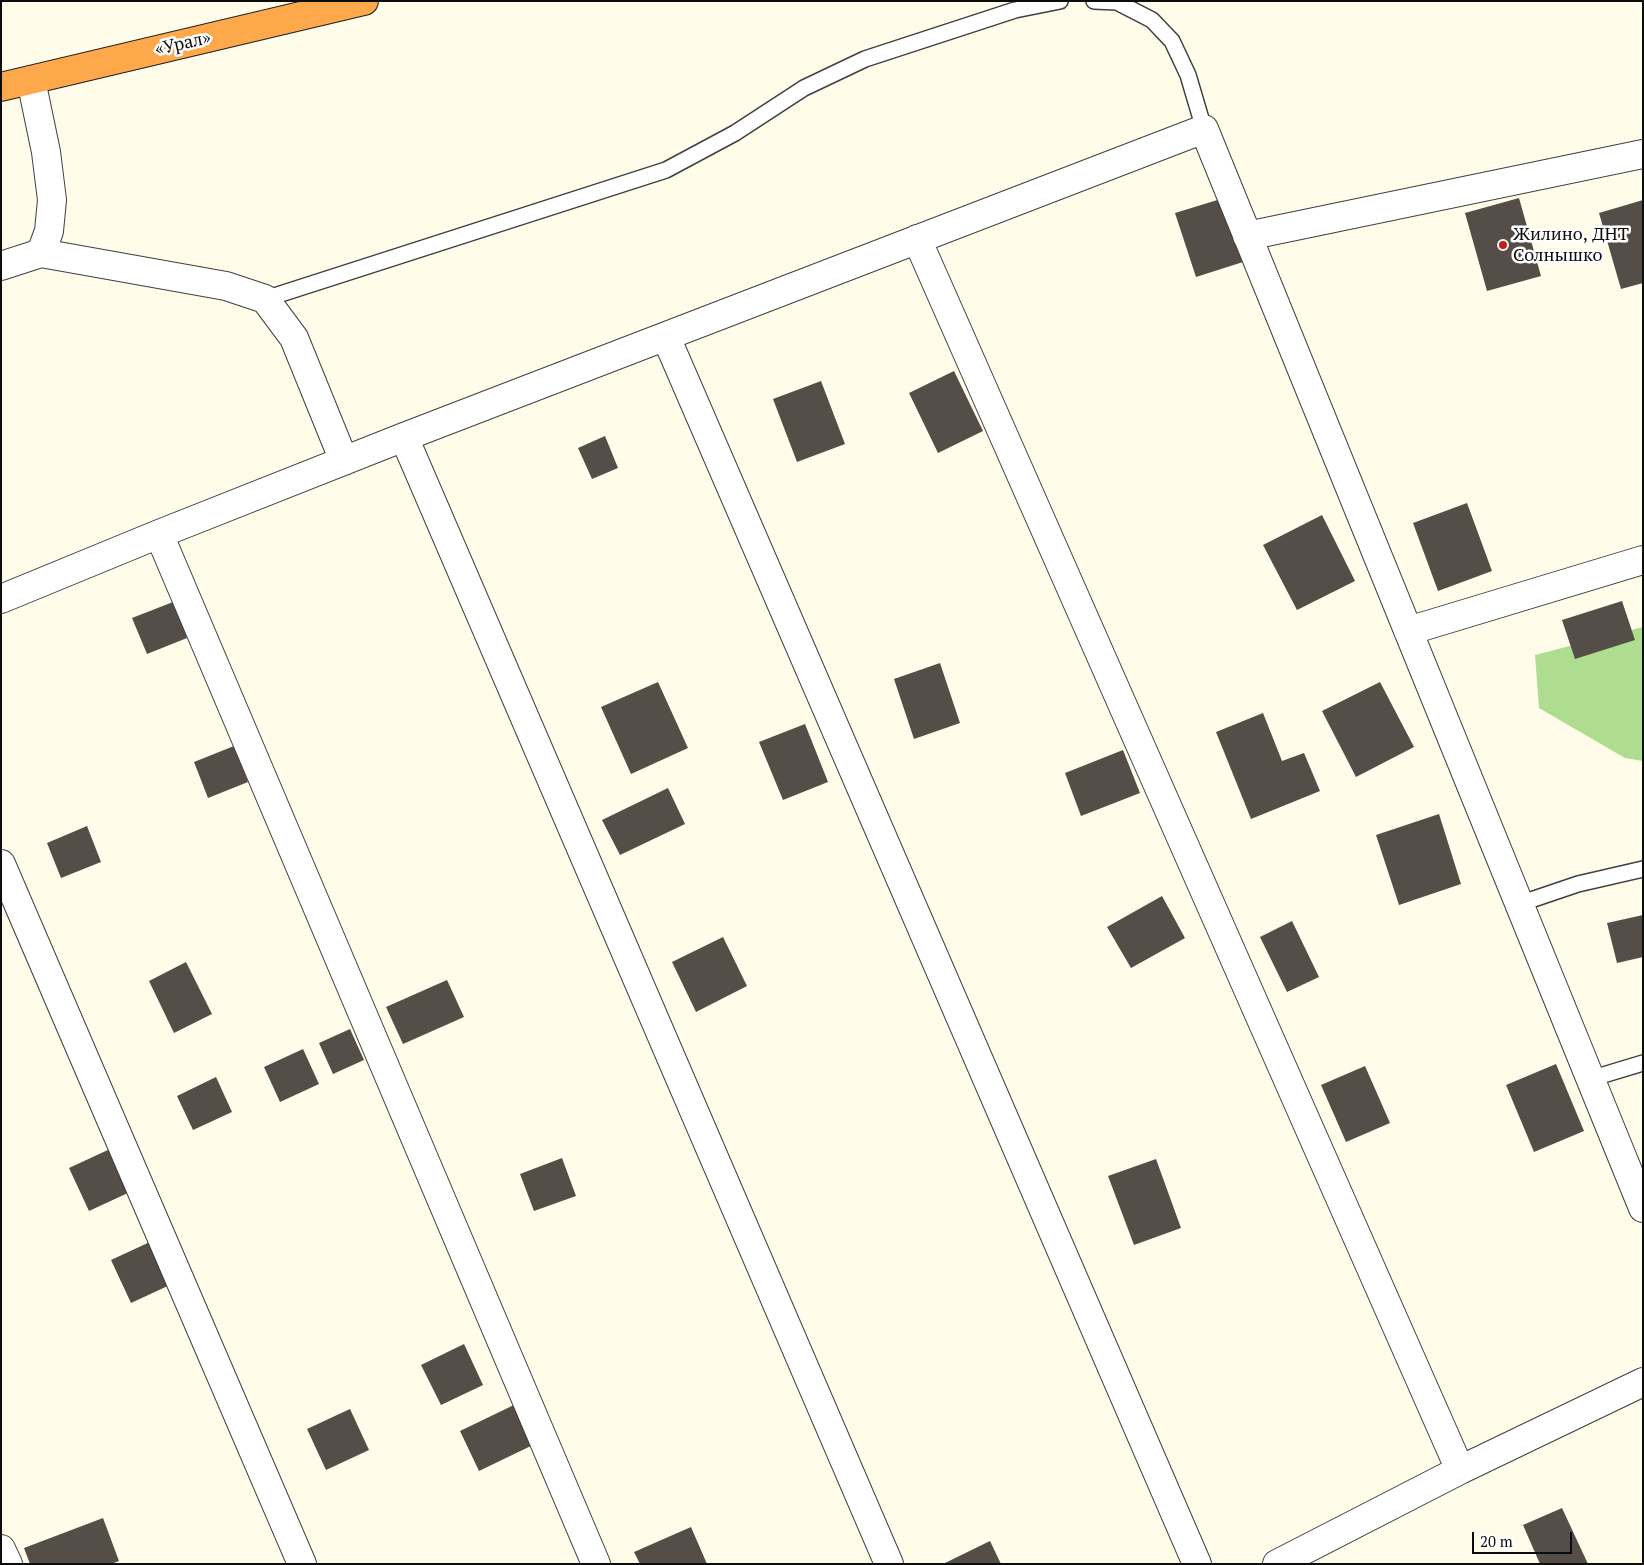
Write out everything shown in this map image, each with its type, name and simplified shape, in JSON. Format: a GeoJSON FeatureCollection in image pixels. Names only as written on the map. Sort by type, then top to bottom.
{"type":"FeatureCollection","features":[{"type":"Feature","properties":{"kind":"highway","name":"«Урал»"},"geometry":{"type":"LineString","coordinates":[[1,87],[364,1]]}},
{"type":"Feature","properties":{"kind":"street"},"geometry":{"type":"LineString","coordinates":[[31,80],[46,152],[52,200],[49,231],[41,254]]}},
{"type":"Feature","properties":{"kind":"street"},"geometry":{"type":"LineString","coordinates":[[1,599],[404,437],[1204,129],[1643,1208]]}},
{"type":"Feature","properties":{"kind":"street"},"geometry":{"type":"LineString","coordinates":[[1247,236],[1643,154]]}},
{"type":"Feature","properties":{"kind":"street"},"geometry":{"type":"LineString","coordinates":[[917,239],[1460,1470]]}},
{"type":"Feature","properties":{"kind":"street"},"geometry":{"type":"LineString","coordinates":[[1,266],[41,254],[226,286],[264,299],[294,338],[344,461]]}},
{"type":"Feature","properties":{"kind":"street"},"geometry":{"type":"LineString","coordinates":[[666,337],[1197,1564]]}},
{"type":"Feature","properties":{"kind":"street"},"geometry":{"type":"LineString","coordinates":[[404,437],[889,1564]]}},
{"type":"Feature","properties":{"kind":"street"},"geometry":{"type":"LineString","coordinates":[[159,534],[596,1564]]}},
{"type":"Feature","properties":{"kind":"street"},"geometry":{"type":"LineString","coordinates":[[1408,631],[1643,560]]}},
{"type":"Feature","properties":{"kind":"street"},"geometry":{"type":"LineString","coordinates":[[1,864],[302,1564]]}},
{"type":"Feature","properties":{"kind":"street"},"geometry":{"type":"LineString","coordinates":[[1277,1564],[1460,1470],[1643,1382]]}},
{"type":"Feature","properties":{"kind":"street"},"geometry":{"type":"LineString","coordinates":[[1,1549],[8,1564]]}},
{"type":"Feature","properties":{"kind":"lane"},"geometry":{"type":"LineString","coordinates":[[264,299],[666,170],[735,133],[804,88],[865,59],[1015,10],[1060,1]]}},
{"type":"Feature","properties":{"kind":"lane"},"geometry":{"type":"LineString","coordinates":[[1094,1],[1117,2],[1152,20],[1172,41],[1188,75],[1204,129]]}},
{"type":"Feature","properties":{"kind":"lane"},"geometry":{"type":"LineString","coordinates":[[1519,904],[1578,884],[1643,869]]}},
{"type":"Feature","properties":{"kind":"lane"},"geometry":{"type":"LineString","coordinates":[[1590,1079],[1643,1063]]}},
{"type":"Feature","properties":{"kind":"green space"},"geometry":{"type":"Polygon","coordinates":[[[1643,627],[1643,761],[1625,758],[1539,708],[1535,655],[1643,627]]]}},
{"type":"Feature","properties":{"kind":"building"},"geometry":{"type":"Polygon","coordinates":[[[1224,198],[1243,262],[1196,277],[1175,213],[1224,198]]]}},
{"type":"Feature","properties":{"kind":"building","name":"Жилино, ДНТ Солнышко"},"geometry":{"type":"Polygon","coordinates":[[[1519,198],[1541,276],[1487,291],[1465,213],[1519,198]]]}},
{"type":"Feature","properties":{"kind":"building"},"geometry":{"type":"Polygon","coordinates":[[[1643,200],[1643,283],[1621,289],[1599,213],[1643,200]]]}},
{"type":"Feature","properties":{"kind":"building"},"geometry":{"type":"Polygon","coordinates":[[[954,371],[983,431],[938,453],[909,393],[954,371]]]}},
{"type":"Feature","properties":{"kind":"building"},"geometry":{"type":"Polygon","coordinates":[[[821,381],[845,444],[797,462],[773,399],[821,381]]]}},
{"type":"Feature","properties":{"kind":"building"},"geometry":{"type":"Polygon","coordinates":[[[605,436],[618,468],[592,479],[578,448],[605,436]]]}},
{"type":"Feature","properties":{"kind":"building"},"geometry":{"type":"Polygon","coordinates":[[[1467,503],[1492,571],[1438,591],[1413,523],[1467,503]]]}},
{"type":"Feature","properties":{"kind":"building"},"geometry":{"type":"Polygon","coordinates":[[[1322,515],[1355,581],[1297,610],[1263,545],[1322,515]]]}},
{"type":"Feature","properties":{"kind":"building"},"geometry":{"type":"Polygon","coordinates":[[[1622,601],[1635,640],[1575,659],[1562,620],[1622,601]]]}},
{"type":"Feature","properties":{"kind":"building"},"geometry":{"type":"Polygon","coordinates":[[[173,602],[187,638],[147,654],[132,618],[173,602]]]}},
{"type":"Feature","properties":{"kind":"building"},"geometry":{"type":"Polygon","coordinates":[[[940,663],[960,723],[914,739],[894,679],[940,663]]]}},
{"type":"Feature","properties":{"kind":"building"},"geometry":{"type":"Polygon","coordinates":[[[658,682],[688,748],[631,774],[601,707],[658,682]]]}},
{"type":"Feature","properties":{"kind":"building"},"geometry":{"type":"Polygon","coordinates":[[[1380,682],[1414,747],[1356,777],[1322,711],[1380,682]]]}},
{"type":"Feature","properties":{"kind":"building"},"geometry":{"type":"Polygon","coordinates":[[[1263,713],[1282,761],[1304,753],[1320,791],[1251,819],[1216,732],[1263,713]]]}},
{"type":"Feature","properties":{"kind":"building"},"geometry":{"type":"Polygon","coordinates":[[[805,724],[828,782],[783,800],[759,742],[805,724]]]}},
{"type":"Feature","properties":{"kind":"building"},"geometry":{"type":"Polygon","coordinates":[[[234,746],[248,782],[208,798],[194,762],[234,746]]]}},
{"type":"Feature","properties":{"kind":"building"},"geometry":{"type":"Polygon","coordinates":[[[1123,750],[1140,793],[1081,816],[1065,773],[1123,750]]]}},
{"type":"Feature","properties":{"kind":"building"},"geometry":{"type":"Polygon","coordinates":[[[668,788],[685,824],[620,855],[602,820],[668,788]]]}},
{"type":"Feature","properties":{"kind":"building"},"geometry":{"type":"Polygon","coordinates":[[[1439,814],[1461,884],[1399,905],[1376,835],[1439,814]]]}},
{"type":"Feature","properties":{"kind":"building"},"geometry":{"type":"Polygon","coordinates":[[[87,826],[101,862],[61,878],[47,843],[87,826]]]}},
{"type":"Feature","properties":{"kind":"building"},"geometry":{"type":"Polygon","coordinates":[[[1162,896],[1185,938],[1131,968],[1107,927],[1162,896]]]}},
{"type":"Feature","properties":{"kind":"building"},"geometry":{"type":"Polygon","coordinates":[[[1643,915],[1643,957],[1617,963],[1607,923],[1643,915]]]}},
{"type":"Feature","properties":{"kind":"building"},"geometry":{"type":"Polygon","coordinates":[[[1292,921],[1319,977],[1287,992],[1260,937],[1292,921]]]}},
{"type":"Feature","properties":{"kind":"building"},"geometry":{"type":"Polygon","coordinates":[[[723,937],[747,986],[696,1012],[672,962],[723,937]]]}},
{"type":"Feature","properties":{"kind":"building"},"geometry":{"type":"Polygon","coordinates":[[[186,962],[212,1014],[174,1033],[149,981],[186,962]]]}},
{"type":"Feature","properties":{"kind":"building"},"geometry":{"type":"Polygon","coordinates":[[[447,980],[464,1017],[403,1044],[386,1007],[447,980]]]}},
{"type":"Feature","properties":{"kind":"building"},"geometry":{"type":"Polygon","coordinates":[[[350,1029],[364,1060],[333,1074],[319,1043],[350,1029]]]}},
{"type":"Feature","properties":{"kind":"building"},"geometry":{"type":"Polygon","coordinates":[[[303,1049],[319,1084],[280,1102],[264,1067],[303,1049]]]}},
{"type":"Feature","properties":{"kind":"building"},"geometry":{"type":"Polygon","coordinates":[[[1556,1064],[1584,1131],[1534,1152],[1506,1085],[1556,1064]]]}},
{"type":"Feature","properties":{"kind":"building"},"geometry":{"type":"Polygon","coordinates":[[[1365,1066],[1390,1123],[1346,1142],[1321,1085],[1365,1066]]]}},
{"type":"Feature","properties":{"kind":"building"},"geometry":{"type":"Polygon","coordinates":[[[216,1077],[232,1112],[193,1130],[177,1096],[216,1077]]]}},
{"type":"Feature","properties":{"kind":"building"},"geometry":{"type":"Polygon","coordinates":[[[110,1149],[130,1192],[89,1211],[69,1168],[110,1149]]]}},
{"type":"Feature","properties":{"kind":"building"},"geometry":{"type":"Polygon","coordinates":[[[562,1158],[576,1196],[534,1211],[520,1174],[562,1158]]]}},
{"type":"Feature","properties":{"kind":"building"},"geometry":{"type":"Polygon","coordinates":[[[1156,1159],[1181,1228],[1134,1245],[1108,1176],[1156,1159]]]}},
{"type":"Feature","properties":{"kind":"building"},"geometry":{"type":"Polygon","coordinates":[[[152,1241],[172,1284],[131,1303],[111,1260],[152,1241]]]}},
{"type":"Feature","properties":{"kind":"building"},"geometry":{"type":"Polygon","coordinates":[[[464,1344],[483,1385],[441,1405],[421,1365],[464,1344]]]}},
{"type":"Feature","properties":{"kind":"building"},"geometry":{"type":"Polygon","coordinates":[[[516,1404],[535,1444],[479,1471],[460,1431],[516,1404]]]}},
{"type":"Feature","properties":{"kind":"building"},"geometry":{"type":"Polygon","coordinates":[[[350,1409],[369,1450],[326,1470],[307,1429],[350,1409]]]}},
{"type":"Feature","properties":{"kind":"building"},"geometry":{"type":"Polygon","coordinates":[[[1562,1508],[1588,1564],[1540,1564],[1523,1525],[1562,1508]]]}},
{"type":"Feature","properties":{"kind":"building"},"geometry":{"type":"Polygon","coordinates":[[[103,1518],[119,1561],[111,1564],[30,1564],[24,1548],[103,1518]]]}},
{"type":"Feature","properties":{"kind":"building"},"geometry":{"type":"Polygon","coordinates":[[[691,1527],[707,1564],[640,1564],[634,1552],[691,1527]]]}},
{"type":"Feature","properties":{"kind":"building"},"geometry":{"type":"Polygon","coordinates":[[[990,1541],[1001,1564],[943,1564],[990,1541]]]}},
{"type":"Feature","properties":{"kind":"place","name":"Жилино, ДНТ Солнышко"},"geometry":{"type":"Point","coordinates":[1503,245]}}]}
